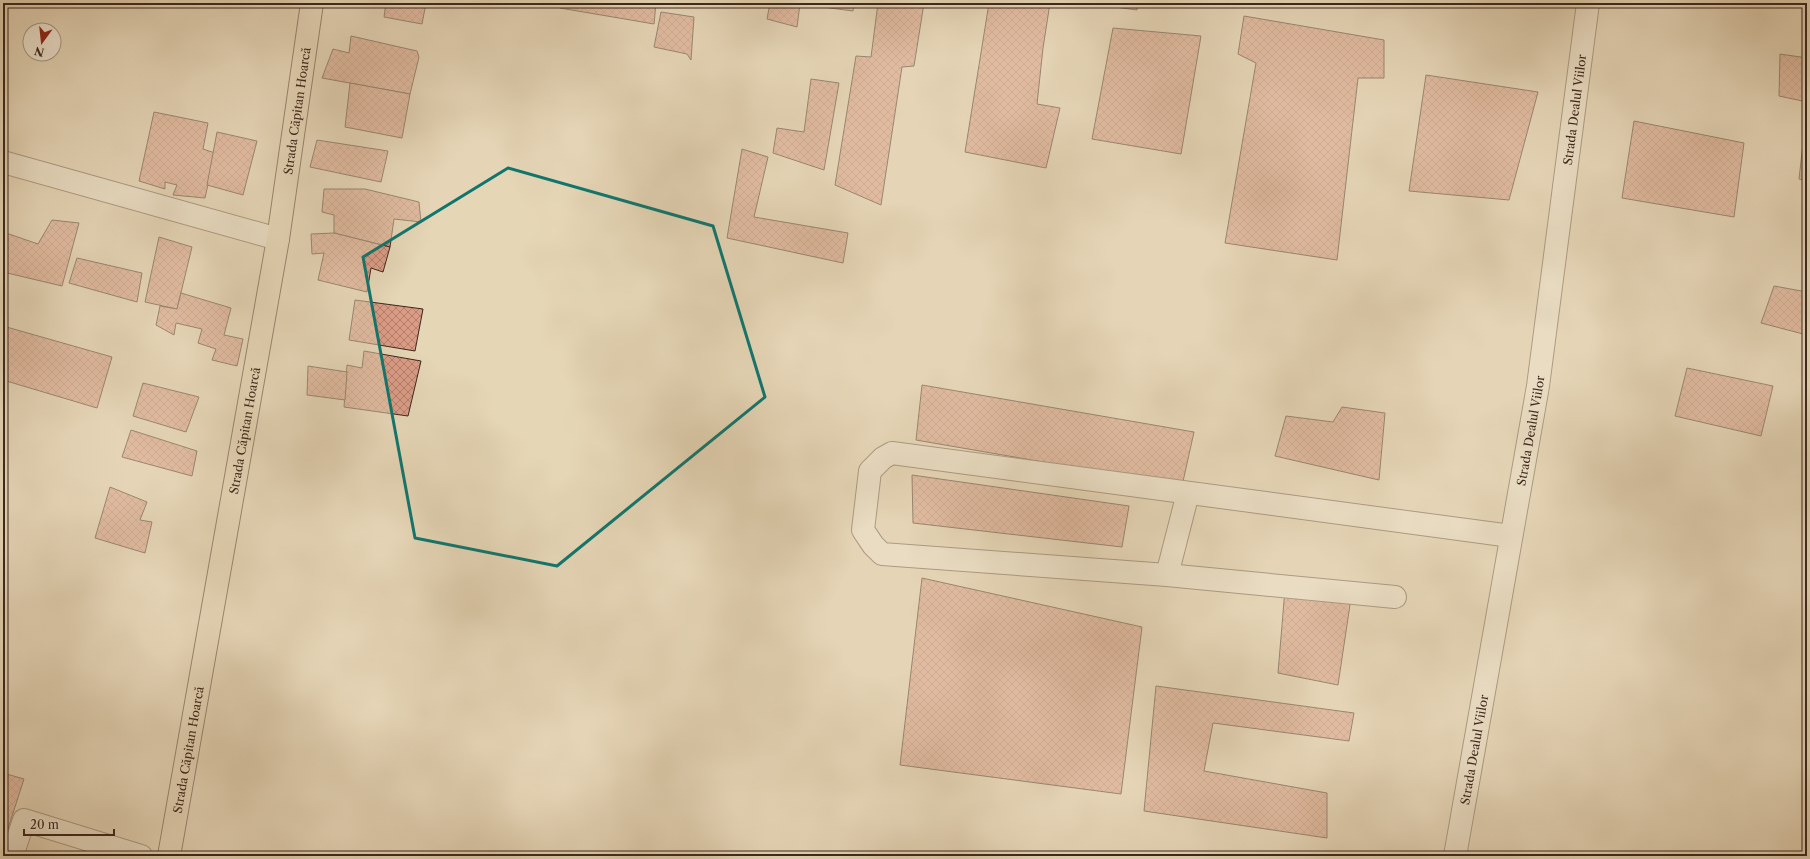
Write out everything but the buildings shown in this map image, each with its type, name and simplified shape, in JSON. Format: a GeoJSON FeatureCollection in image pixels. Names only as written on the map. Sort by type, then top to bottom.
{"type":"FeatureCollection","features":[{"type":"Feature","properties":{"kind":"main road","name":"Strada Căpitan Hoarcă"},"geometry":{"type":"LineString","coordinates":[[169,856],[278,239],[312,3]]}},
{"type":"Feature","properties":{"kind":"street","name":"Strada Dealul Viilor"},"geometry":{"type":"LineString","coordinates":[[1455,856],[1538,386],[1588,3]]}},
{"type":"Feature","properties":{"kind":"street"},"geometry":{"type":"LineString","coordinates":[[3,162],[278,239]]}},
{"type":"Feature","properties":{"kind":"street"},"geometry":{"type":"LineString","coordinates":[[1395,597],[1167,575],[882,554],[873,545],[863,530],[870,471],[883,458],[892,453],[1511,536]]}},
{"type":"Feature","properties":{"kind":"street"},"geometry":{"type":"LineString","coordinates":[[1167,575],[1188,493]]}},
{"type":"Feature","properties":{"kind":"street"},"geometry":{"type":"LineString","coordinates":[[12,856],[24,820],[141,856]]}},
{"type":"Feature","properties":{"kind":"highlighted area"},"geometry":{"type":"Polygon","coordinates":[[[508,168],[713,226],[765,397],[557,566],[415,538],[363,257],[508,168]]]}}]}
